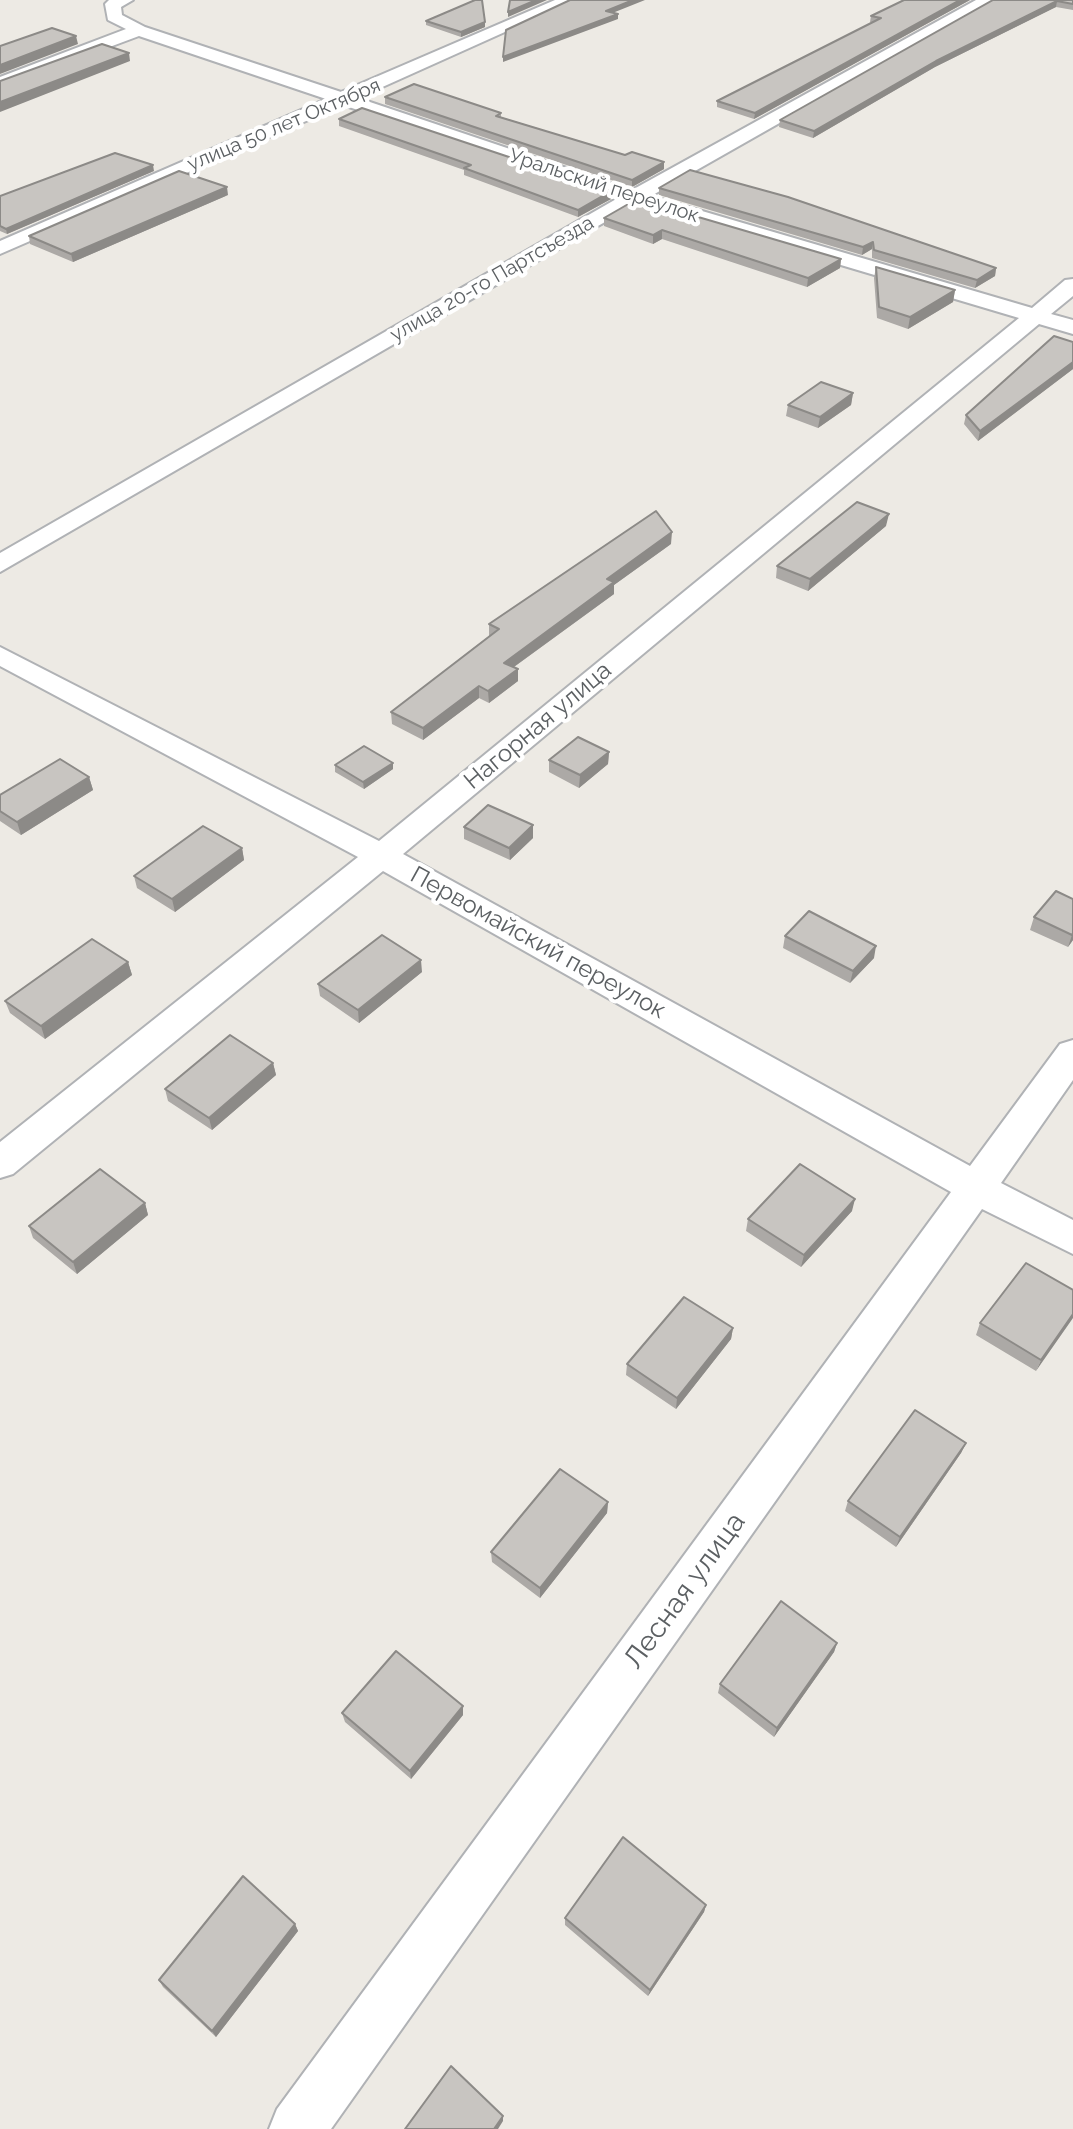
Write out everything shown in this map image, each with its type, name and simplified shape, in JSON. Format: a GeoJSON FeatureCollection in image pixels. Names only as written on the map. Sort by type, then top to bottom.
{"type":"FeatureCollection","features":[{"type":"Feature","properties":{"kind":"street"},"geometry":{"type":"LineString","coordinates":[[125,0],[113,4],[114,17],[139,30]]}},
{"type":"Feature","properties":{"kind":"street","name":"улица 50 лет Октября"},"geometry":{"type":"LineString","coordinates":[[0,248],[568,0]]}},
{"type":"Feature","properties":{"kind":"street","name":"улица 20-го Партсъезда"},"geometry":{"type":"LineString","coordinates":[[0,564],[634,197],[988,0]]}},
{"type":"Feature","properties":{"kind":"street"},"geometry":{"type":"LineString","coordinates":[[0,83],[139,30]]}},
{"type":"Feature","properties":{"kind":"street","name":"Уральский переулок"},"geometry":{"type":"LineString","coordinates":[[139,30],[634,197],[1073,327]]}},
{"type":"Feature","properties":{"kind":"street","name":"Нагорная улица"},"geometry":{"type":"LineString","coordinates":[[0,1163],[381,856],[1073,285]]}},
{"type":"Feature","properties":{"kind":"street","name":"Первомайский переулок"},"geometry":{"type":"LineString","coordinates":[[0,655],[381,856],[976,1188],[1073,1238]]}},
{"type":"Feature","properties":{"kind":"street","name":"Лесная улица"},"geometry":{"type":"LineString","coordinates":[[297,2129],[1073,1053]]}},
{"type":"Feature","properties":{"kind":"building"},"geometry":{"type":"Polygon","coordinates":[[[475,0],[482,0],[485,22],[461,32],[426,21],[475,0]]]}},
{"type":"Feature","properties":{"kind":"building"},"geometry":{"type":"Polygon","coordinates":[[[510,0],[536,0],[508,12],[510,0]]]}},
{"type":"Feature","properties":{"kind":"building"},"geometry":{"type":"Polygon","coordinates":[[[570,0],[633,0],[606,11],[618,14],[503,57],[506,30],[570,0]]]}},
{"type":"Feature","properties":{"kind":"building"},"geometry":{"type":"Polygon","coordinates":[[[904,0],[960,0],[755,113],[717,101],[881,18],[871,16],[904,0]]]}},
{"type":"Feature","properties":{"kind":"building"},"geometry":{"type":"Polygon","coordinates":[[[993,0],[1073,0],[1073,4],[1057,1],[936,61],[814,131],[780,120],[993,0]]]}},
{"type":"Feature","properties":{"kind":"building"},"geometry":{"type":"Polygon","coordinates":[[[52,28],[76,36],[0,65],[0,46],[52,28]]]}},
{"type":"Feature","properties":{"kind":"building"},"geometry":{"type":"Polygon","coordinates":[[[102,44],[129,53],[0,102],[0,81],[102,44]]]}},
{"type":"Feature","properties":{"kind":"building"},"geometry":{"type":"Polygon","coordinates":[[[414,84],[501,113],[496,116],[625,155],[632,152],[664,162],[632,180],[385,97],[414,84]]]}},
{"type":"Feature","properties":{"kind":"building"},"geometry":{"type":"Polygon","coordinates":[[[362,108],[611,191],[578,210],[464,168],[471,165],[339,119],[362,108]]]}},
{"type":"Feature","properties":{"kind":"building"},"geometry":{"type":"Polygon","coordinates":[[[115,153],[153,165],[6,229],[0,226],[0,196],[115,153]]]}},
{"type":"Feature","properties":{"kind":"building"},"geometry":{"type":"Polygon","coordinates":[[[690,170],[788,197],[996,268],[977,280],[874,250],[873,242],[863,247],[659,188],[690,170]]]}},
{"type":"Feature","properties":{"kind":"building"},"geometry":{"type":"Polygon","coordinates":[[[179,171],[227,187],[71,254],[29,236],[179,171]]]}},
{"type":"Feature","properties":{"kind":"building"},"geometry":{"type":"Polygon","coordinates":[[[637,199],[841,259],[808,278],[662,230],[653,235],[604,218],[637,199]]]}},
{"type":"Feature","properties":{"kind":"building"},"geometry":{"type":"Polygon","coordinates":[[[876,267],[955,290],[910,317],[879,307],[876,267]]]}},
{"type":"Feature","properties":{"kind":"building"},"geometry":{"type":"Polygon","coordinates":[[[1054,336],[1073,342],[1073,362],[980,431],[966,415],[1054,336]]]}},
{"type":"Feature","properties":{"kind":"building"},"geometry":{"type":"Polygon","coordinates":[[[821,382],[853,393],[820,417],[788,405],[821,382]]]}},
{"type":"Feature","properties":{"kind":"building"},"geometry":{"type":"Polygon","coordinates":[[[857,502],[889,514],[810,579],[777,566],[857,502]]]}},
{"type":"Feature","properties":{"kind":"building"},"geometry":{"type":"Polygon","coordinates":[[[656,511],[672,532],[607,579],[614,582],[504,663],[518,669],[488,691],[479,686],[423,728],[391,712],[499,629],[489,624],[656,511]]]}},
{"type":"Feature","properties":{"kind":"building"},"geometry":{"type":"Polygon","coordinates":[[[578,737],[609,752],[580,775],[549,760],[578,737]]]}},
{"type":"Feature","properties":{"kind":"building"},"geometry":{"type":"Polygon","coordinates":[[[364,746],[393,763],[363,782],[335,765],[364,746]]]}},
{"type":"Feature","properties":{"kind":"building"},"geometry":{"type":"Polygon","coordinates":[[[60,759],[89,777],[17,822],[0,811],[0,795],[60,759]]]}},
{"type":"Feature","properties":{"kind":"building"},"geometry":{"type":"Polygon","coordinates":[[[488,805],[533,825],[509,848],[464,827],[488,805]]]}},
{"type":"Feature","properties":{"kind":"building"},"geometry":{"type":"Polygon","coordinates":[[[203,826],[242,848],[172,899],[134,876],[203,826]]]}},
{"type":"Feature","properties":{"kind":"building"},"geometry":{"type":"Polygon","coordinates":[[[1056,891],[1073,899],[1072,935],[1034,917],[1056,891]]]}},
{"type":"Feature","properties":{"kind":"building"},"geometry":{"type":"Polygon","coordinates":[[[809,911],[876,946],[853,971],[785,936],[809,911]]]}},
{"type":"Feature","properties":{"kind":"building"},"geometry":{"type":"Polygon","coordinates":[[[382,935],[421,960],[358,1010],[318,984],[382,935]]]}},
{"type":"Feature","properties":{"kind":"building"},"geometry":{"type":"Polygon","coordinates":[[[92,939],[128,962],[41,1026],[5,1001],[92,939]]]}},
{"type":"Feature","properties":{"kind":"building"},"geometry":{"type":"Polygon","coordinates":[[[230,1035],[273,1063],[209,1118],[165,1089],[230,1035]]]}},
{"type":"Feature","properties":{"kind":"building"},"geometry":{"type":"Polygon","coordinates":[[[800,1164],[855,1199],[804,1255],[748,1219],[800,1164]]]}},
{"type":"Feature","properties":{"kind":"building"},"geometry":{"type":"Polygon","coordinates":[[[100,1169],[145,1203],[73,1262],[29,1226],[100,1169]]]}},
{"type":"Feature","properties":{"kind":"building"},"geometry":{"type":"Polygon","coordinates":[[[1026,1263],[1073,1290],[1073,1314],[1041,1360],[980,1323],[1026,1263]]]}},
{"type":"Feature","properties":{"kind":"building"},"geometry":{"type":"Polygon","coordinates":[[[684,1297],[733,1328],[677,1398],[627,1364],[684,1297]]]}},
{"type":"Feature","properties":{"kind":"building"},"geometry":{"type":"Polygon","coordinates":[[[915,1410],[966,1443],[900,1537],[848,1501],[915,1410]]]}},
{"type":"Feature","properties":{"kind":"building"},"geometry":{"type":"Polygon","coordinates":[[[560,1469],[608,1502],[540,1588],[491,1552],[560,1469]]]}},
{"type":"Feature","properties":{"kind":"building"},"geometry":{"type":"Polygon","coordinates":[[[781,1601],[837,1643],[777,1728],[720,1684],[781,1601]]]}},
{"type":"Feature","properties":{"kind":"building"},"geometry":{"type":"Polygon","coordinates":[[[396,1651],[463,1706],[410,1771],[342,1713],[396,1651]]]}},
{"type":"Feature","properties":{"kind":"building"},"geometry":{"type":"Polygon","coordinates":[[[623,1837],[706,1905],[650,1990],[565,1918],[623,1837]]]}},
{"type":"Feature","properties":{"kind":"building"},"geometry":{"type":"Polygon","coordinates":[[[243,1876],[295,1924],[212,2031],[159,1980],[243,1876]]]}},
{"type":"Feature","properties":{"kind":"building"},"geometry":{"type":"Polygon","coordinates":[[[451,2066],[503,2116],[494,2129],[405,2129],[451,2066]]]}}]}
